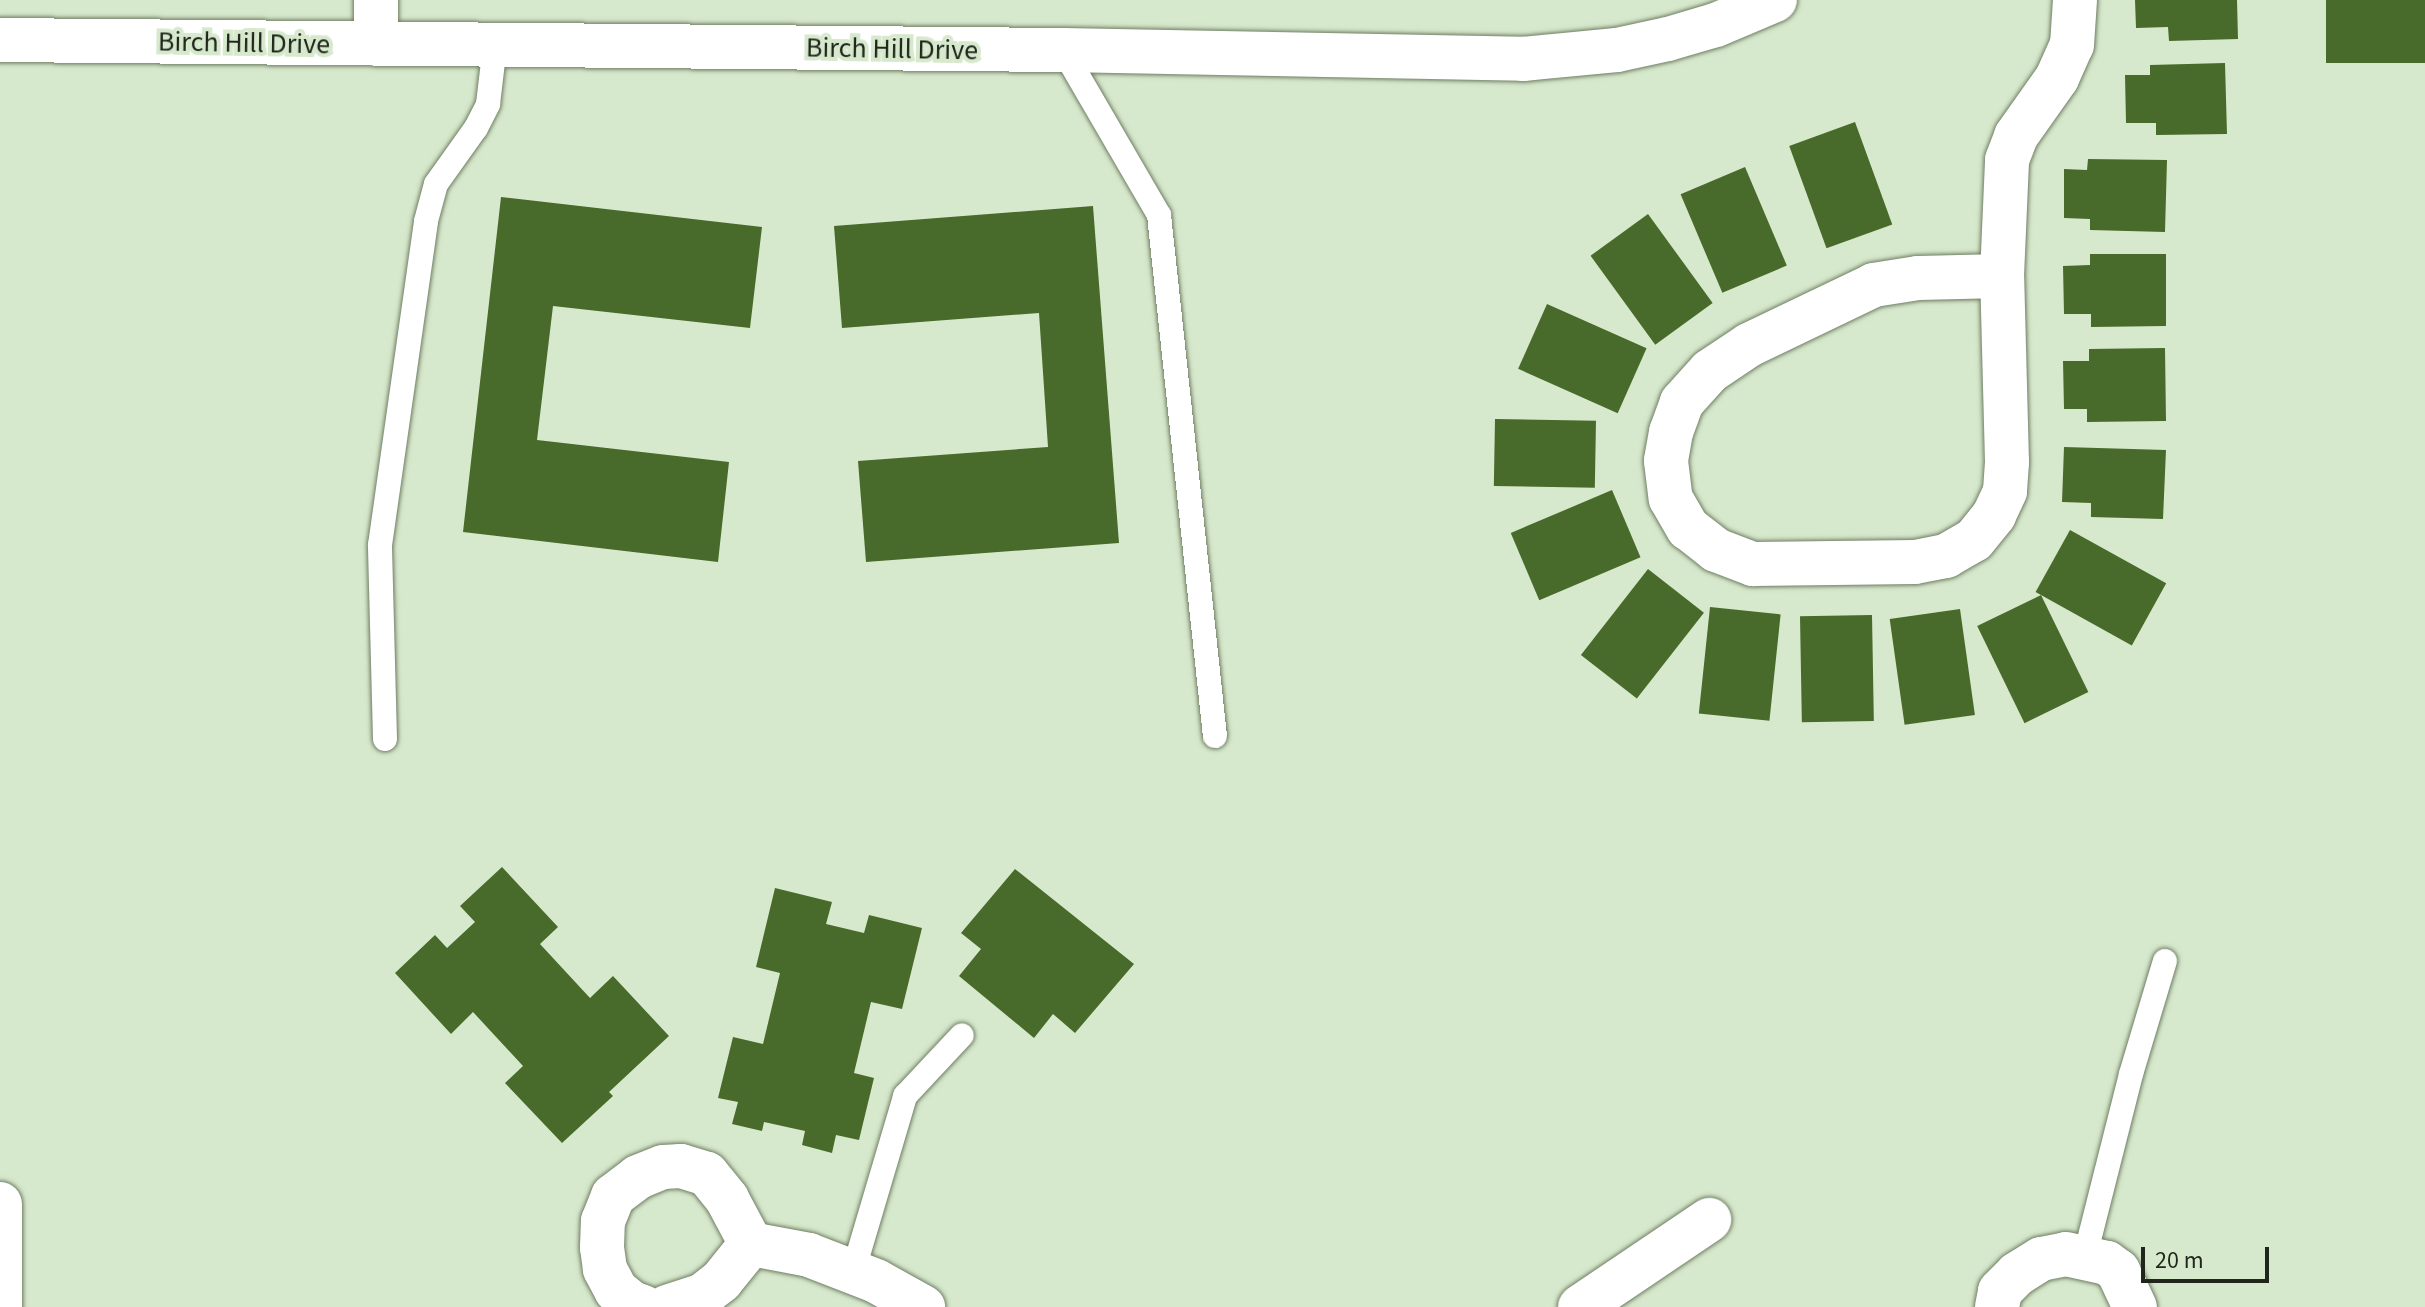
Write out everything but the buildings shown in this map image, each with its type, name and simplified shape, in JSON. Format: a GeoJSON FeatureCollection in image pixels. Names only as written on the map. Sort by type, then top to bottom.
{"type":"FeatureCollection","features":[{"type":"Feature","properties":{"kind":"street"},"geometry":{"type":"LineString","coordinates":[[376,0],[377,44]]}},
{"type":"Feature","properties":{"kind":"street","name":"Birch Hill Drive"},"geometry":{"type":"LineString","coordinates":[[0,40],[1063,50],[1523,59],[1617,50],[1668,39],[1716,25],[1775,0]]}},
{"type":"Feature","properties":{"kind":"street"},"geometry":{"type":"LineString","coordinates":[[2002,276],[1918,278],[1874,285],[1749,345],[1710,371],[1682,402],[1671,432],[1666,461],[1671,499],[1688,528],[1716,550],[1753,564],[1915,562],[1946,556],[1974,540],[1994,515],[2005,491],[2002,276],[2007,160],[2016,136],[2057,78],[2072,45],[2075,0]]}},
{"type":"Feature","properties":{"kind":"street"},"geometry":{"type":"LineString","coordinates":[[681,1166],[707,1174],[727,1199],[751,1244],[721,1281],[668,1306],[616,1290],[605,1269],[603,1221],[613,1196],[638,1177],[663,1167],[681,1166]]}},
{"type":"Feature","properties":{"kind":"street"},"geometry":{"type":"LineString","coordinates":[[0,1204],[0,1307]]}},
{"type":"Feature","properties":{"kind":"street"},"geometry":{"type":"LineString","coordinates":[[1580,1307],[1709,1220]]}},
{"type":"Feature","properties":{"kind":"street"},"geometry":{"type":"LineString","coordinates":[[751,1244],[809,1255],[853,1272],[923,1307]]}},
{"type":"Feature","properties":{"kind":"street"},"geometry":{"type":"LineString","coordinates":[[1997,1307],[2000,1291],[2017,1274],[2041,1259],[2066,1254],[2085,1256],[2118,1271],[2135,1307]]}},
{"type":"Feature","properties":{"kind":"lane"},"geometry":{"type":"LineString","coordinates":[[385,739],[380,545],[426,221],[436,184],[476,128],[488,104],[495,45]]}},
{"type":"Feature","properties":{"kind":"lane"},"geometry":{"type":"LineString","coordinates":[[1063,50],[1159,215],[1215,736]]}},
{"type":"Feature","properties":{"kind":"lane"},"geometry":{"type":"LineString","coordinates":[[2085,1256],[2131,1074],[2165,961]]}},
{"type":"Feature","properties":{"kind":"lane"},"geometry":{"type":"LineString","coordinates":[[853,1272],[905,1096],[962,1035]]}}]}
